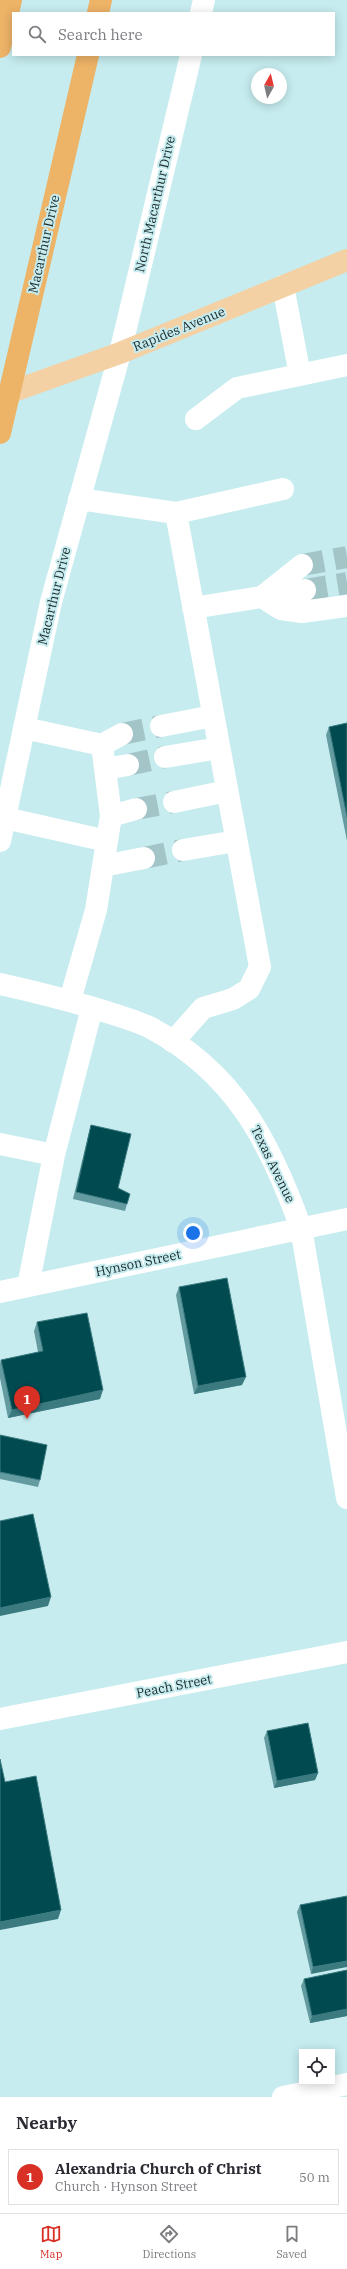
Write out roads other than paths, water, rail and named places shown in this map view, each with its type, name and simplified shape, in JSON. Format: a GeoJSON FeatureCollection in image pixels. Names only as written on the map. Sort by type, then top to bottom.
{"type":"FeatureCollection","features":[{"type":"Feature","properties":{"kind":"highway"},"geometry":{"type":"LineString","coordinates":[[0,47],[11,0]]}},
{"type":"Feature","properties":{"kind":"highway"},"geometry":{"type":"LineString","coordinates":[[98,12],[100,0]]}},
{"type":"Feature","properties":{"kind":"highway","name":"Macarthur Drive"},"geometry":{"type":"LineString","coordinates":[[0,432],[5,394],[88,56]]}},
{"type":"Feature","properties":{"kind":"main road","name":"Rapides Avenue"},"geometry":{"type":"LineString","coordinates":[[5,394],[120,353],[347,260]]}},
{"type":"Feature","properties":{"kind":"street"},"geometry":{"type":"LineString","coordinates":[[201,12],[204,0]]}},
{"type":"Feature","properties":{"kind":"street","name":"North Macarthur Drive"},"geometry":{"type":"LineString","coordinates":[[120,353],[191,56]]}},
{"type":"Feature","properties":{"kind":"street"},"geometry":{"type":"LineString","coordinates":[[283,286],[300,375]]}},
{"type":"Feature","properties":{"kind":"street","name":"Macarthur Drive"},"geometry":{"type":"LineString","coordinates":[[0,841],[51,602],[120,353]]}},
{"type":"Feature","properties":{"kind":"street"},"geometry":{"type":"LineString","coordinates":[[196,419],[237,388],[347,365]]}},
{"type":"Feature","properties":{"kind":"street"},"geometry":{"type":"LineString","coordinates":[[79,499],[176,513],[283,489]]}},
{"type":"Feature","properties":{"kind":"street"},"geometry":{"type":"LineString","coordinates":[[173,1042],[203,1008],[233,999],[249,988],[260,967],[176,513]]}},
{"type":"Feature","properties":{"kind":"street"},"geometry":{"type":"LineString","coordinates":[[262,597],[302,566]]}},
{"type":"Feature","properties":{"kind":"street"},"geometry":{"type":"LineString","coordinates":[[193,608],[305,590]]}},
{"type":"Feature","properties":{"kind":"street"},"geometry":{"type":"LineString","coordinates":[[262,597],[282,609],[302,612],[347,606]]}},
{"type":"Feature","properties":{"kind":"street"},"geometry":{"type":"LineString","coordinates":[[161,726],[213,716]]}},
{"type":"Feature","properties":{"kind":"street"},"geometry":{"type":"LineString","coordinates":[[24,728],[102,745],[122,734]]}},
{"type":"Feature","properties":{"kind":"street"},"geometry":{"type":"LineString","coordinates":[[70,1000],[96,910],[111,816],[102,745]]}},
{"type":"Feature","properties":{"kind":"street"},"geometry":{"type":"LineString","coordinates":[[165,757],[219,748]]}},
{"type":"Feature","properties":{"kind":"street"},"geometry":{"type":"LineString","coordinates":[[105,769],[128,765]]}},
{"type":"Feature","properties":{"kind":"street"},"geometry":{"type":"LineString","coordinates":[[174,802],[227,791]]}},
{"type":"Feature","properties":{"kind":"street"},"geometry":{"type":"LineString","coordinates":[[111,816],[136,809]]}},
{"type":"Feature","properties":{"kind":"street"},"geometry":{"type":"LineString","coordinates":[[5,818],[107,841]]}},
{"type":"Feature","properties":{"kind":"street"},"geometry":{"type":"LineString","coordinates":[[183,850],[236,841]]}},
{"type":"Feature","properties":{"kind":"street"},"geometry":{"type":"LineString","coordinates":[[103,866],[144,858]]}},
{"type":"Feature","properties":{"kind":"street","name":"Texas Avenue"},"geometry":{"type":"LineString","coordinates":[[0,984],[70,1000],[150,1028],[173,1042],[214,1073],[247,1111],[287,1189],[301,1228],[347,1498]]}},
{"type":"Feature","properties":{"kind":"street"},"geometry":{"type":"LineString","coordinates":[[28,1286],[54,1155],[92,1008]]}},
{"type":"Feature","properties":{"kind":"street"},"geometry":{"type":"LineString","coordinates":[[0,1144],[54,1155]]}},
{"type":"Feature","properties":{"kind":"street","name":"Hynson Street"},"geometry":{"type":"LineString","coordinates":[[0,1292],[347,1219]]}},
{"type":"Feature","properties":{"kind":"street","name":"Peach Street"},"geometry":{"type":"LineString","coordinates":[[0,1719],[347,1652]]}},
{"type":"Feature","properties":{"kind":"street"},"geometry":{"type":"LineString","coordinates":[[283,2097],[347,2084]]}},
{"type":"Feature","properties":{"kind":"tunnel"},"geometry":{"type":"LineString","coordinates":[[302,565],[347,557]]}},
{"type":"Feature","properties":{"kind":"tunnel"},"geometry":{"type":"LineString","coordinates":[[305,590],[347,583]]}},
{"type":"Feature","properties":{"kind":"tunnel"},"geometry":{"type":"LineString","coordinates":[[122,734],[161,726]]}},
{"type":"Feature","properties":{"kind":"tunnel"},"geometry":{"type":"LineString","coordinates":[[128,765],[165,757]]}},
{"type":"Feature","properties":{"kind":"tunnel"},"geometry":{"type":"LineString","coordinates":[[136,809],[174,802]]}},
{"type":"Feature","properties":{"kind":"tunnel"},"geometry":{"type":"LineString","coordinates":[[144,858],[183,850]]}},
{"type":"Feature","properties":{"kind":"place","name":"Alexandria Church of Christ"},"geometry":{"type":"Point","coordinates":[27,1419]}}]}
